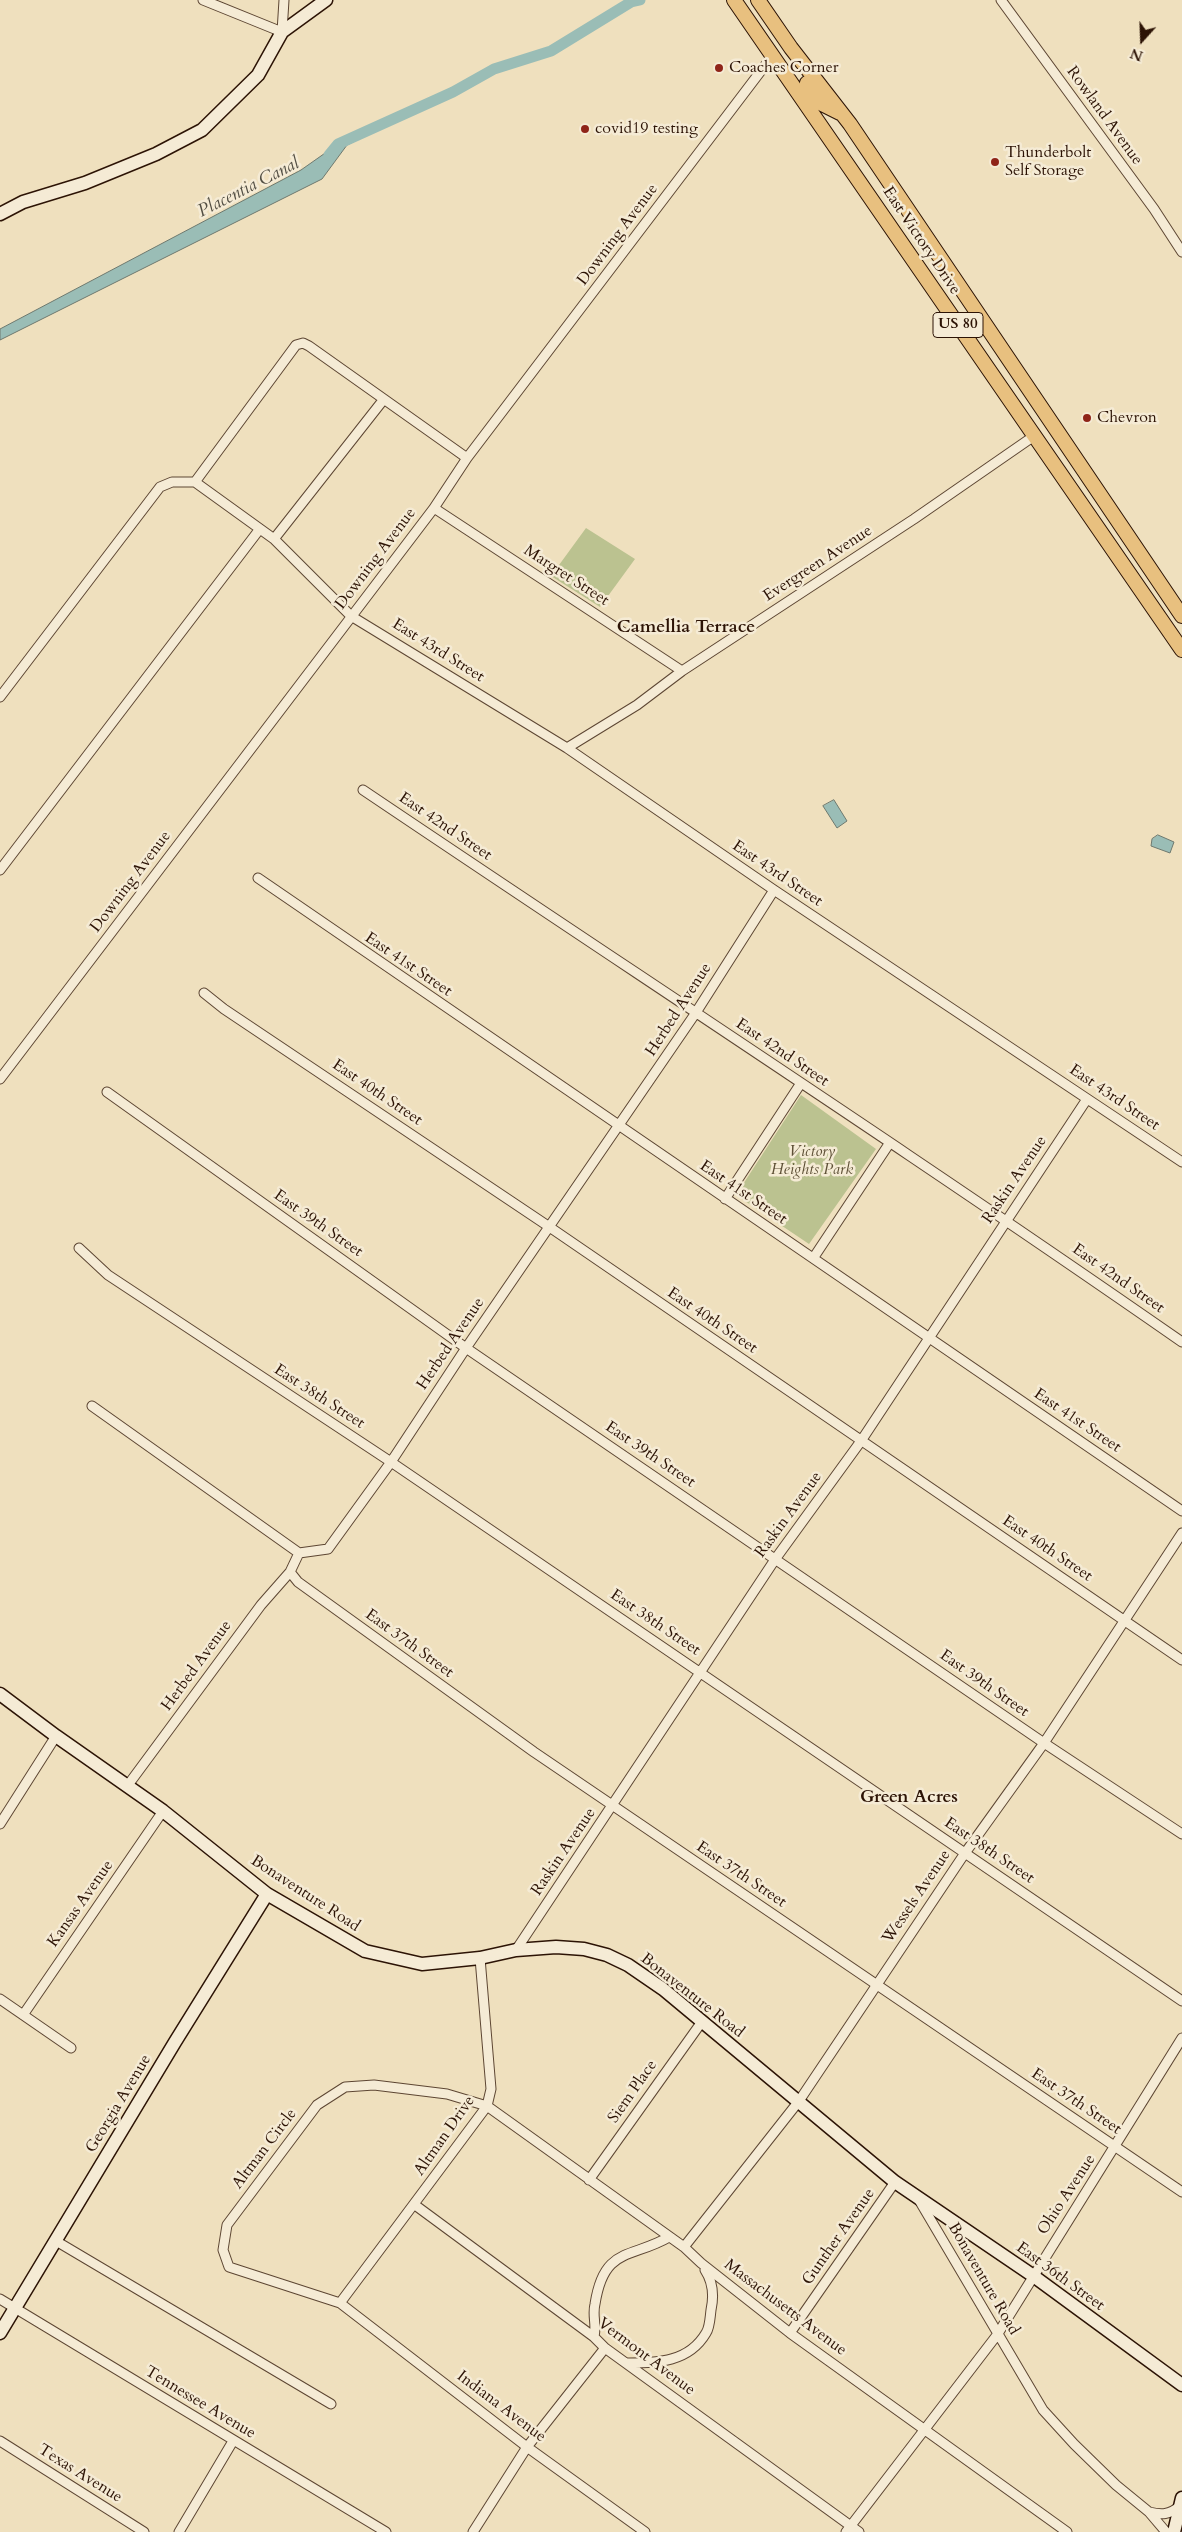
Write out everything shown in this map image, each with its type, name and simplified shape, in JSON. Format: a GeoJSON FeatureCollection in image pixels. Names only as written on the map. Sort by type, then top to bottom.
{"type":"FeatureCollection","features":[{"type":"Feature","properties":{"kind":"main road","name":"East Victory Drive"},"geometry":{"type":"LineString","coordinates":[[734,0],[1182,650]]}},
{"type":"Feature","properties":{"kind":"main road","name":"East Victory Drive"},"geometry":{"type":"LineString","coordinates":[[758,0],[791,48],[843,114],[1180,613]]}},
{"type":"Feature","properties":{"kind":"main road"},"geometry":{"type":"LineString","coordinates":[[773,55],[780,52],[786,55],[822,104],[843,114]]}},
{"type":"Feature","properties":{"kind":"main road"},"geometry":{"type":"LineString","coordinates":[[969,342],[989,330]]}},
{"type":"Feature","properties":{"kind":"main road"},"geometry":{"type":"LineString","coordinates":[[1162,622],[1180,613]]}},
{"type":"Feature","properties":{"kind":"street"},"geometry":{"type":"LineString","coordinates":[[204,0],[282,32]]}},
{"type":"Feature","properties":{"kind":"street"},"geometry":{"type":"LineString","coordinates":[[282,32],[284,0]]}},
{"type":"Feature","properties":{"kind":"street"},"geometry":{"type":"LineString","coordinates":[[0,214],[23,202],[85,183],[156,154],[202,130],[258,75],[282,32],[326,0]]}},
{"type":"Feature","properties":{"kind":"street","name":"Rowland Avenue"},"geometry":{"type":"LineString","coordinates":[[1001,0],[1154,210],[1182,252]]}},
{"type":"Feature","properties":{"kind":"street","name":"Downing Avenue"},"geometry":{"type":"LineString","coordinates":[[0,1079],[434,508],[467,458],[773,55]]}},
{"type":"Feature","properties":{"kind":"street"},"geometry":{"type":"LineString","coordinates":[[0,698],[160,487],[172,482],[195,482],[296,345],[303,343],[309,346],[467,458]]}},
{"type":"Feature","properties":{"kind":"street"},"geometry":{"type":"LineString","coordinates":[[274,539],[384,399]]}},
{"type":"Feature","properties":{"kind":"street","name":"Evergreen Avenue"},"geometry":{"type":"LineString","coordinates":[[567,748],[637,705],[682,670],[914,519],[1034,436]]}},
{"type":"Feature","properties":{"kind":"street","name":"East 43rd Street"},"geometry":{"type":"LineString","coordinates":[[195,482],[274,539],[351,616],[567,748],[774,890],[1182,1162]]}},
{"type":"Feature","properties":{"kind":"street","name":"Margret Street"},"geometry":{"type":"LineString","coordinates":[[434,508],[682,670]]}},
{"type":"Feature","properties":{"kind":"street"},"geometry":{"type":"LineString","coordinates":[[0,870],[259,530]]}},
{"type":"Feature","properties":{"kind":"street","name":"East 42nd Street"},"geometry":{"type":"LineString","coordinates":[[364,790],[889,1144],[1006,1220],[1182,1342]]}},
{"type":"Feature","properties":{"kind":"street","name":"East 41st Street"},"geometry":{"type":"LineString","coordinates":[[258,878],[287,900],[725,1199],[814,1257],[928,1338],[1182,1511]]}},
{"type":"Feature","properties":{"kind":"street","name":"Herbed Avenue"},"geometry":{"type":"LineString","coordinates":[[128,1786],[261,1605],[290,1572],[299,1554],[328,1550],[391,1462],[548,1226],[619,1127],[695,1014],[774,890]]}},
{"type":"Feature","properties":{"kind":"street","name":"East 40th Street"},"geometry":{"type":"LineString","coordinates":[[204,993],[224,1009],[548,1226],[1182,1660]]}},
{"type":"Feature","properties":{"kind":"street"},"geometry":{"type":"LineString","coordinates":[[725,1199],[801,1083]]}},
{"type":"Feature","properties":{"kind":"street","name":"East 39th Street"},"geometry":{"type":"LineString","coordinates":[[107,1092],[466,1348],[776,1558],[1044,1743],[1182,1834]]}},
{"type":"Feature","properties":{"kind":"street","name":"Raskin Avenue"},"geometry":{"type":"LineString","coordinates":[[516,1950],[776,1558],[861,1441],[1087,1099]]}},
{"type":"Feature","properties":{"kind":"street"},"geometry":{"type":"LineString","coordinates":[[814,1257],[889,1144]]}},
{"type":"Feature","properties":{"kind":"street","name":"East 38th Street"},"geometry":{"type":"LineString","coordinates":[[79,1248],[108,1275],[391,1462],[1182,2000]]}},
{"type":"Feature","properties":{"kind":"street"},"geometry":{"type":"LineString","coordinates":[[92,1406],[299,1554]]}},
{"type":"Feature","properties":{"kind":"street","name":"Wessels Avenue"},"geometry":{"type":"LineString","coordinates":[[684,2247],[799,2100],[965,1853],[1044,1743],[1182,1533]]}},
{"type":"Feature","properties":{"kind":"street","name":"East 37th Street"},"geometry":{"type":"LineString","coordinates":[[290,1572],[306,1588],[613,1806],[875,1986],[1182,2192]]}},
{"type":"Feature","properties":{"kind":"street","name":"Bonaventure Road"},"geometry":{"type":"LineString","coordinates":[[0,1694],[163,1811],[267,1894],[365,1951],[422,1964],[480,1958],[516,1950],[556,1947],[584,1949],[607,1955],[628,1965],[663,1989],[799,2100],[895,2182],[917,2198],[1043,2410],[1116,2485],[1149,2512],[1166,2532]]}},
{"type":"Feature","properties":{"kind":"street"},"geometry":{"type":"LineString","coordinates":[[0,1824],[56,1736]]}},
{"type":"Feature","properties":{"kind":"street","name":"Kansas Avenue"},"geometry":{"type":"LineString","coordinates":[[23,2014],[163,1811]]}},
{"type":"Feature","properties":{"kind":"street","name":"Georgia Avenue"},"geometry":{"type":"LineString","coordinates":[[0,2333],[267,1894]]}},
{"type":"Feature","properties":{"kind":"street","name":"Altman Drive"},"geometry":{"type":"LineString","coordinates":[[340,2303],[415,2205],[487,2106],[491,2089],[480,1958]]}},
{"type":"Feature","properties":{"kind":"street"},"geometry":{"type":"LineString","coordinates":[[0,2000],[72,2048]]}},
{"type":"Feature","properties":{"kind":"street","name":"Siem Place"},"geometry":{"type":"LineString","coordinates":[[589,2180],[702,2022]]}},
{"type":"Feature","properties":{"kind":"street","name":"Ohio Avenue"},"geometry":{"type":"LineString","coordinates":[[849,2529],[997,2335],[1032,2275],[1116,2147],[1182,2038]]}},
{"type":"Feature","properties":{"kind":"street","name":"Altman Circle"},"geometry":{"type":"LineString","coordinates":[[340,2303],[228,2267],[223,2250],[226,2225],[296,2131],[318,2105],[345,2087],[374,2085],[415,2089],[447,2094],[487,2106]]}},
{"type":"Feature","properties":{"kind":"street","name":"Massachusetts Avenue"},"geometry":{"type":"LineString","coordinates":[[487,2106],[684,2247],[701,2263],[790,2333],[1067,2532]]}},
{"type":"Feature","properties":{"kind":"street","name":"Gunther Avenue"},"geometry":{"type":"LineString","coordinates":[[790,2333],[895,2182]]}},
{"type":"Feature","properties":{"kind":"street","name":"East 36th Street"},"geometry":{"type":"LineString","coordinates":[[917,2198],[1032,2275],[1182,2385]]}},
{"type":"Feature","properties":{"kind":"street","name":"Vermont Avenue"},"geometry":{"type":"LineString","coordinates":[[415,2205],[849,2529],[859,2532]]}},
{"type":"Feature","properties":{"kind":"street"},"geometry":{"type":"LineString","coordinates":[[594,2337],[597,2324],[593,2315],[595,2301],[612,2261],[630,2251],[652,2246],[669,2236]]}},
{"type":"Feature","properties":{"kind":"street"},"geometry":{"type":"LineString","coordinates":[[56,2241],[331,2404]]}},
{"type":"Feature","properties":{"kind":"street"},"geometry":{"type":"LineString","coordinates":[[628,2363],[659,2363],[677,2357],[693,2348],[707,2332],[713,2302],[712,2287],[711,2279],[701,2263]]}},
{"type":"Feature","properties":{"kind":"street","name":"Tennessee Avenue"},"geometry":{"type":"LineString","coordinates":[[0,2299],[232,2441],[386,2532]]}},
{"type":"Feature","properties":{"kind":"street","name":"Indiana Avenue"},"geometry":{"type":"LineString","coordinates":[[340,2303],[527,2447],[645,2532]]}},
{"type":"Feature","properties":{"kind":"street"},"geometry":{"type":"LineString","coordinates":[[473,2532],[527,2447],[605,2348]]}},
{"type":"Feature","properties":{"kind":"street","name":"Texas Avenue"},"geometry":{"type":"LineString","coordinates":[[0,2441],[144,2532]]}},
{"type":"Feature","properties":{"kind":"street"},"geometry":{"type":"LineString","coordinates":[[179,2532],[232,2441]]}},
{"type":"Feature","properties":{"kind":"street"},"geometry":{"type":"LineString","coordinates":[[1149,2512],[1163,2515],[1172,2513],[1181,2502]]}},
{"type":"Feature","properties":{"kind":"street"},"geometry":{"type":"LineString","coordinates":[[1174,2532],[1181,2502]]}},
{"type":"Feature","properties":{"kind":"green space"},"geometry":{"type":"Polygon","coordinates":[[[586,528],[635,559],[600,607],[551,576],[586,528]]]}},
{"type":"Feature","properties":{"kind":"green space","name":"Victory Heights Park"},"geometry":{"type":"Polygon","coordinates":[[[801,1095],[876,1149],[809,1244],[736,1195],[801,1095]]]}},
{"type":"Feature","properties":{"kind":"water"},"geometry":{"type":"Polygon","coordinates":[[[453,92],[347,145],[322,179],[0,340],[0,329],[301,170],[338,144],[453,92]]]}},
{"type":"Feature","properties":{"kind":"water"},"geometry":{"type":"Polygon","coordinates":[[[834,800],[847,821],[837,828],[823,806],[834,800]]]}},
{"type":"Feature","properties":{"kind":"water"},"geometry":{"type":"Polygon","coordinates":[[[1158,835],[1174,842],[1170,853],[1151,846],[1152,839],[1158,835]]]}},
{"type":"Feature","properties":{"kind":"waterway","name":"Placentia Canal"},"geometry":{"type":"LineString","coordinates":[[329,155],[338,144],[453,92],[494,69],[551,51],[631,2],[640,0]]}},
{"type":"Feature","properties":{"kind":"place","name":"Coaches Corner"},"geometry":{"type":"Point","coordinates":[719,68]}},
{"type":"Feature","properties":{"kind":"place","name":"covid19 testing"},"geometry":{"type":"Point","coordinates":[585,129]}},
{"type":"Feature","properties":{"kind":"place","name":"Thunderbolt Self Storage"},"geometry":{"type":"Point","coordinates":[995,162]}},
{"type":"Feature","properties":{"kind":"place","name":"Chevron"},"geometry":{"type":"Point","coordinates":[1087,418]}},
{"type":"Feature","properties":{"kind":"district","name":"Camellia Terrace"},"geometry":{"type":"Point","coordinates":[686,628]}},
{"type":"Feature","properties":{"kind":"district","name":"Green Acres"},"geometry":{"type":"Point","coordinates":[909,1798]}}]}
